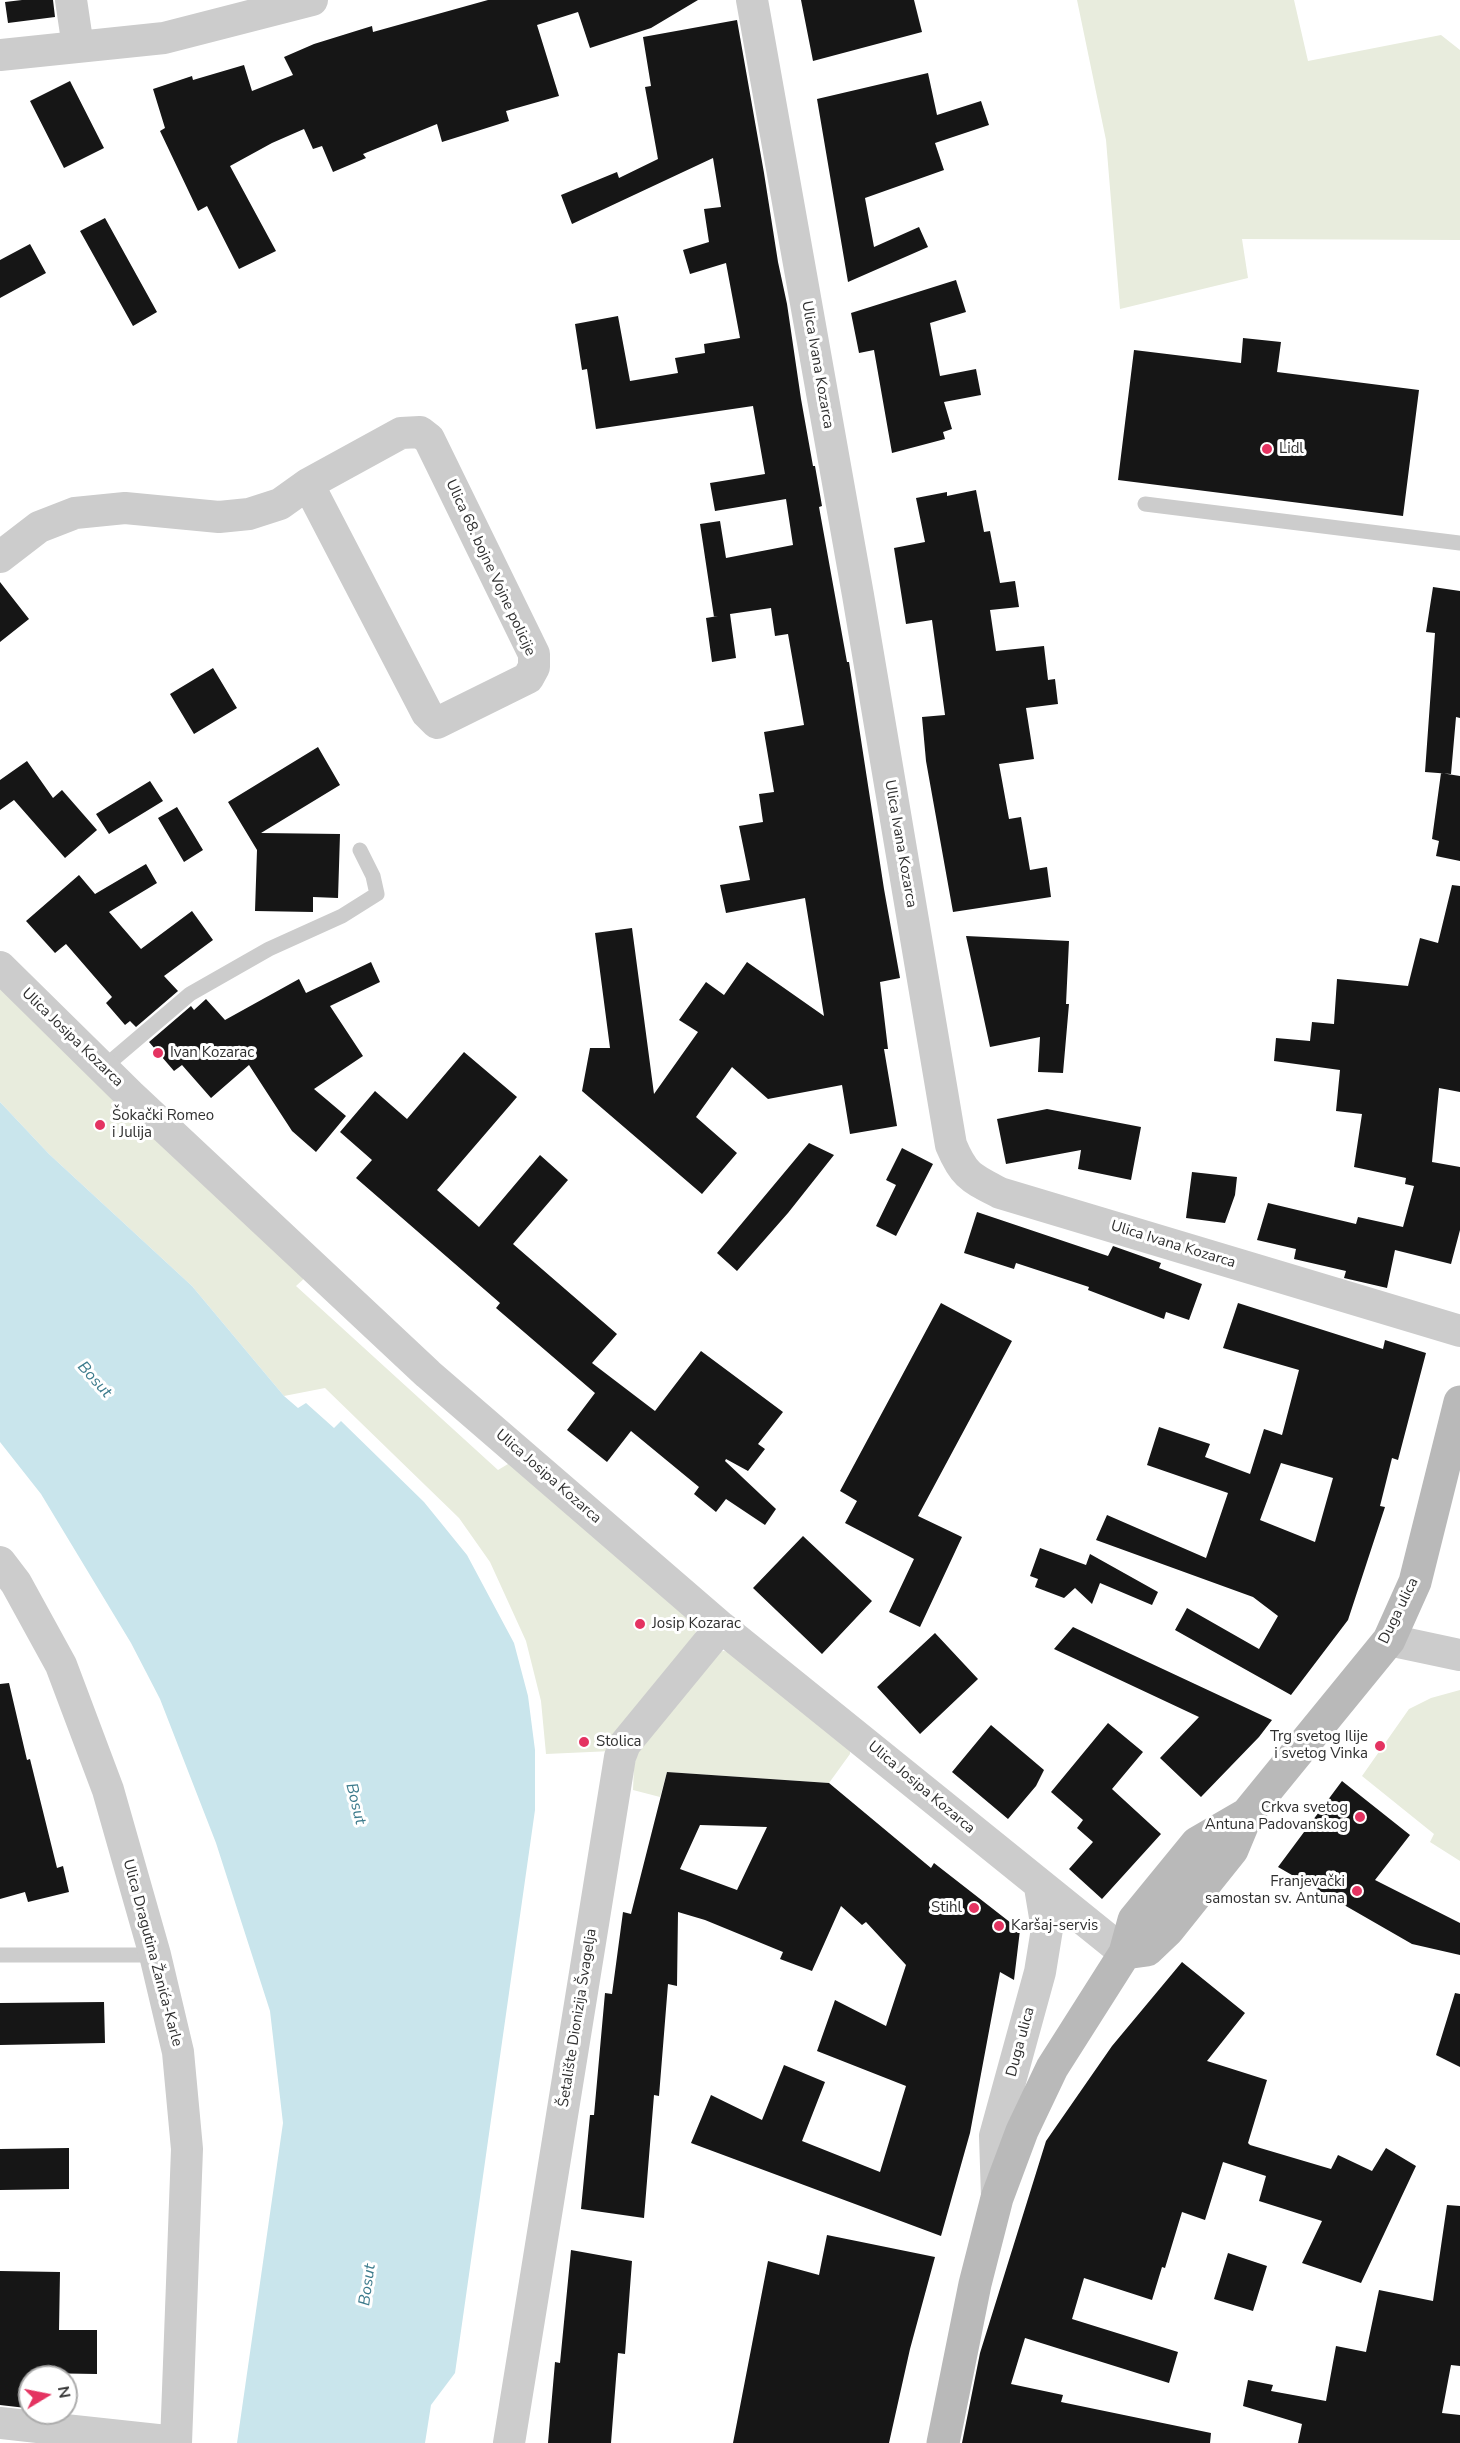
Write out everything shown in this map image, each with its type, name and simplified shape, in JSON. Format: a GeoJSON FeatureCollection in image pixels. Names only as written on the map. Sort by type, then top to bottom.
{"type":"FeatureCollection","features":[{"type":"Feature","properties":{"kind":"main road","name":"Duga ulica"},"geometry":{"type":"LineString","coordinates":[[943,2443],[975,2284],[997,2198],[1022,2131],[1052,2068],[1125,1953],[1134,1920],[1197,1843],[1247,1814],[1389,1640],[1415,1581],[1460,1402]]}},
{"type":"Feature","properties":{"kind":"street"},"geometry":{"type":"LineString","coordinates":[[71,0],[78,47]]}},
{"type":"Feature","properties":{"kind":"street"},"geometry":{"type":"LineString","coordinates":[[0,55],[164,38],[312,0]]}},
{"type":"Feature","properties":{"kind":"street","name":"Ulica Ivana Kozarca"},"geometry":{"type":"LineString","coordinates":[[752,0],[856,585],[951,1145],[961,1168],[974,1180],[1000,1193],[1460,1331]]}},
{"type":"Feature","properties":{"kind":"street","name":"Ulica 68. bojne Vojne policije"},"geometry":{"type":"LineString","coordinates":[[0,557],[39,528],[75,513],[125,508],[219,517],[249,514],[280,504],[308,484],[401,433],[420,432],[429,439],[534,654],[534,667],[528,678],[437,723],[427,713],[308,484]]}},
{"type":"Feature","properties":{"kind":"street","name":"Ulica Josipa Kozarca"},"geometry":{"type":"LineString","coordinates":[[0,967],[103,1068],[405,1353],[721,1627],[874,1749],[1040,1887],[1125,1953]]}},
{"type":"Feature","properties":{"kind":"street","name":"Ulica Dragutina Žanića-Karle"},"geometry":{"type":"LineString","coordinates":[[0,1562],[15,1583],[61,1665],[108,1790],[155,1955],[178,2052],[187,2149],[176,2443]]}},
{"type":"Feature","properties":{"kind":"street","name":"Šetalište Dionizija Švagelja"},"geometry":{"type":"LineString","coordinates":[[509,2443],[620,1756],[625,1744],[721,1627]]}},
{"type":"Feature","properties":{"kind":"street"},"geometry":{"type":"LineString","coordinates":[[1389,1640],[1460,1655]]}},
{"type":"Feature","properties":{"kind":"street","name":"Duga ulica"},"geometry":{"type":"LineString","coordinates":[[997,2198],[995,2136],[1040,1972],[1047,1929],[1040,1887]]}},
{"type":"Feature","properties":{"kind":"street"},"geometry":{"type":"LineString","coordinates":[[0,2423],[176,2443]]}},
{"type":"Feature","properties":{"kind":"lane"},"geometry":{"type":"LineString","coordinates":[[1145,504],[1460,543]]}},
{"type":"Feature","properties":{"kind":"lane"},"geometry":{"type":"LineString","coordinates":[[103,1068],[190,994],[269,948],[342,916],[377,894],[373,876],[360,850]]}},
{"type":"Feature","properties":{"kind":"lane"},"geometry":{"type":"LineString","coordinates":[[0,1955],[155,1955]]}},
{"type":"Feature","properties":{"kind":"shaded area"},"geometry":{"type":"Polygon","coordinates":[[[1077,0],[1294,0],[1308,61],[1441,35],[1460,50],[1460,240],[1242,239],[1248,278],[1120,309],[1106,140],[1077,0]]]}},
{"type":"Feature","properties":{"kind":"shaded area"},"geometry":{"type":"Polygon","coordinates":[[[0,984],[308,1275],[296,1286],[498,1470],[513,1461],[694,1621],[695,1641],[612,1751],[546,1754],[541,1701],[526,1641],[490,1562],[459,1518],[325,1388],[284,1396],[192,1286],[49,1154],[0,1102],[0,984]]]}},
{"type":"Feature","properties":{"kind":"shaded area"},"geometry":{"type":"Polygon","coordinates":[[[716,1652],[732,1652],[850,1748],[850,1754],[829,1783],[667,1772],[660,1797],[633,1790],[634,1766],[639,1747],[716,1652]]]}},
{"type":"Feature","properties":{"kind":"shaded area"},"geometry":{"type":"Polygon","coordinates":[[[1460,1690],[1460,1861],[1430,1842],[1434,1834],[1362,1776],[1409,1709],[1431,1698],[1460,1690]]]}},
{"type":"Feature","properties":{"kind":"water","name":"Bosut"},"geometry":{"type":"Polygon","coordinates":[[[0,1102],[49,1154],[192,1286],[284,1396],[298,1408],[306,1403],[334,1428],[341,1421],[424,1502],[467,1555],[514,1643],[528,1696],[535,1750],[535,1810],[455,2373],[431,2405],[425,2443],[237,2443],[283,2123],[270,2011],[216,1843],[160,1699],[131,1643],[41,1494],[0,1442],[0,1102]]]}},
{"type":"Feature","properties":{"kind":"building"},"geometry":{"type":"Polygon","coordinates":[[[53,0],[55,17],[8,23],[5,2],[53,0]]]}},
{"type":"Feature","properties":{"kind":"building"},"geometry":{"type":"Polygon","coordinates":[[[488,0],[698,0],[651,28],[590,48],[578,12],[537,25],[559,96],[506,111],[509,121],[442,142],[437,124],[363,154],[366,158],[333,172],[322,146],[313,149],[304,129],[230,166],[276,251],[239,269],[207,206],[198,211],[160,131],[165,128],[153,89],[192,76],[193,80],[244,65],[252,91],[293,75],[284,57],[314,44],[372,26],[373,32],[488,0]]]}},
{"type":"Feature","properties":{"kind":"building"},"geometry":{"type":"Polygon","coordinates":[[[801,0],[914,0],[922,32],[813,61],[801,0]]]}},
{"type":"Feature","properties":{"kind":"building"},"geometry":{"type":"Polygon","coordinates":[[[737,20],[787,304],[801,399],[822,506],[819,507],[847,662],[849,662],[900,978],[880,982],[888,1049],[884,1049],[897,1126],[850,1134],[842,1085],[768,1099],[732,1067],[696,1117],[737,1153],[702,1194],[582,1091],[590,1048],[610,1048],[595,933],[632,928],[654,1094],[698,1032],[679,1020],[706,982],[724,995],[747,962],[824,1016],[805,898],[726,913],[720,885],[750,880],[739,826],[763,822],[759,794],[774,792],[764,732],[804,725],[788,634],[775,636],[771,608],[730,614],[736,658],[712,662],[706,618],[714,617],[700,524],[720,521],[726,558],[793,545],[786,499],[715,511],[710,483],[765,474],[753,406],[596,429],[587,369],[582,370],[575,324],[618,316],[630,381],[678,373],[675,358],[705,353],[704,344],[740,338],[726,263],[690,274],[683,250],[709,242],[704,209],[721,207],[713,158],[572,224],[561,195],[617,172],[619,178],[658,159],[645,87],[651,86],[643,37],[737,20]]]}},
{"type":"Feature","properties":{"kind":"building"},"geometry":{"type":"Polygon","coordinates":[[[928,73],[937,115],[981,101],[989,125],[935,143],[944,170],[865,198],[874,247],[919,227],[928,247],[848,282],[817,99],[928,73]]]}},
{"type":"Feature","properties":{"kind":"building"},"geometry":{"type":"Polygon","coordinates":[[[70,81],[104,148],[64,168],[30,101],[70,81]]]}},
{"type":"Feature","properties":{"kind":"building"},"geometry":{"type":"Polygon","coordinates":[[[105,218],[157,312],[133,326],[80,231],[105,218]]]}},
{"type":"Feature","properties":{"kind":"building"},"geometry":{"type":"Polygon","coordinates":[[[30,244],[46,273],[0,298],[0,260],[30,244]]]}},
{"type":"Feature","properties":{"kind":"building"},"geometry":{"type":"Polygon","coordinates":[[[956,280],[966,312],[930,323],[940,376],[976,369],[981,395],[944,402],[952,429],[943,432],[945,439],[892,453],[874,350],[859,353],[851,313],[956,280]]]}},
{"type":"Feature","properties":{"kind":"building","name":"Lidl"},"geometry":{"type":"Polygon","coordinates":[[[1243,338],[1281,342],[1277,372],[1419,390],[1403,516],[1118,480],[1134,350],[1241,363],[1243,338]]]}},
{"type":"Feature","properties":{"kind":"building"},"geometry":{"type":"Polygon","coordinates":[[[976,490],[984,532],[990,531],[1000,583],[1015,581],[1019,607],[990,610],[996,651],[1044,646],[1048,680],[1055,679],[1058,704],[1026,708],[1034,759],[999,764],[1009,819],[1021,817],[1030,870],[1047,867],[1051,897],[953,912],[926,761],[922,717],[945,715],[932,620],[906,624],[894,548],[925,542],[916,498],[947,492],[947,496],[976,490]]]}},
{"type":"Feature","properties":{"kind":"building"},"geometry":{"type":"Polygon","coordinates":[[[0,582],[29,619],[0,642],[0,582]]]}},
{"type":"Feature","properties":{"kind":"building"},"geometry":{"type":"Polygon","coordinates":[[[1433,587],[1460,591],[1460,718],[1456,717],[1451,774],[1425,772],[1435,633],[1426,632],[1433,587]]]}},
{"type":"Feature","properties":{"kind":"building"},"geometry":{"type":"Polygon","coordinates":[[[213,668],[237,708],[194,734],[170,694],[213,668]]]}},
{"type":"Feature","properties":{"kind":"building"},"geometry":{"type":"Polygon","coordinates":[[[318,747],[340,785],[261,833],[340,834],[338,898],[313,897],[313,912],[255,911],[257,850],[228,802],[318,747]]]}},
{"type":"Feature","properties":{"kind":"building"},"geometry":{"type":"Polygon","coordinates":[[[27,761],[53,798],[62,790],[97,830],[65,858],[14,800],[0,810],[0,780],[27,761]]]}},
{"type":"Feature","properties":{"kind":"building"},"geometry":{"type":"Polygon","coordinates":[[[1441,773],[1460,776],[1460,861],[1436,856],[1439,841],[1432,839],[1441,773]]]}},
{"type":"Feature","properties":{"kind":"building"},"geometry":{"type":"Polygon","coordinates":[[[150,781],[163,801],[109,834],[96,814],[150,781]]]}},
{"type":"Feature","properties":{"kind":"building"},"geometry":{"type":"Polygon","coordinates":[[[177,807],[203,850],[184,862],[158,818],[177,807]]]}},
{"type":"Feature","properties":{"kind":"building"},"geometry":{"type":"Polygon","coordinates":[[[146,864],[157,883],[109,912],[141,949],[192,911],[213,940],[164,976],[178,991],[136,1027],[130,1021],[125,1025],[106,1003],[112,997],[66,944],[55,953],[26,921],[79,875],[95,894],[146,864]]]}},
{"type":"Feature","properties":{"kind":"building"},"geometry":{"type":"Polygon","coordinates":[[[1452,885],[1460,886],[1460,1092],[1439,1088],[1432,1162],[1460,1167],[1460,1230],[1451,1264],[1395,1250],[1387,1288],[1344,1278],[1346,1271],[1294,1259],[1296,1249],[1257,1240],[1268,1203],[1356,1224],[1358,1217],[1403,1227],[1414,1186],[1405,1184],[1406,1178],[1354,1167],[1362,1114],[1336,1111],[1340,1070],[1274,1061],[1276,1038],[1310,1041],[1312,1022],[1334,1024],[1337,979],[1408,986],[1420,938],[1438,943],[1452,885]]]}},
{"type":"Feature","properties":{"kind":"building"},"geometry":{"type":"Polygon","coordinates":[[[966,936],[1069,941],[1066,1004],[1069,1004],[1063,1073],[1038,1072],[1040,1037],[990,1047],[966,936]]]}},
{"type":"Feature","properties":{"kind":"building"},"geometry":{"type":"Polygon","coordinates":[[[371,962],[380,982],[330,1006],[363,1056],[314,1089],[346,1116],[316,1152],[292,1131],[249,1065],[211,1098],[182,1065],[174,1071],[149,1042],[191,1006],[194,1010],[206,999],[225,1020],[299,979],[306,993],[371,962]]]}},
{"type":"Feature","properties":{"kind":"building"},"geometry":{"type":"Polygon","coordinates":[[[464,1052],[517,1097],[437,1190],[479,1227],[540,1155],[568,1180],[513,1244],[617,1334],[592,1363],[655,1411],[701,1351],[783,1412],[758,1444],[765,1449],[748,1471],[726,1459],[725,1461],[776,1509],[765,1525],[726,1499],[716,1512],[694,1494],[699,1487],[631,1431],[607,1462],[567,1430],[595,1393],[496,1308],[500,1303],[356,1178],[372,1160],[340,1132],[375,1091],[407,1119],[464,1052]]]}},
{"type":"Feature","properties":{"kind":"building"},"geometry":{"type":"Polygon","coordinates":[[[1047,1109],[1141,1127],[1131,1180],[1078,1169],[1081,1150],[1006,1164],[997,1119],[1047,1109]]]}},
{"type":"Feature","properties":{"kind":"building"},"geometry":{"type":"Polygon","coordinates":[[[809,1143],[834,1155],[788,1213],[737,1271],[717,1253],[809,1143]]]}},
{"type":"Feature","properties":{"kind":"building"},"geometry":{"type":"Polygon","coordinates":[[[902,1148],[933,1164],[896,1236],[876,1226],[896,1185],[886,1180],[902,1148]]]}},
{"type":"Feature","properties":{"kind":"building"},"geometry":{"type":"Polygon","coordinates":[[[1192,1172],[1237,1177],[1235,1195],[1225,1223],[1186,1218],[1192,1172]]]}},
{"type":"Feature","properties":{"kind":"building"},"geometry":{"type":"Polygon","coordinates":[[[977,1212],[1108,1256],[1113,1246],[1161,1263],[1159,1268],[1202,1284],[1189,1320],[1166,1312],[1164,1319],[1088,1290],[1089,1287],[1016,1263],[1014,1269],[964,1253],[977,1212]]]}},
{"type":"Feature","properties":{"kind":"building"},"geometry":{"type":"Polygon","coordinates":[[[941,1303],[1012,1341],[918,1516],[962,1537],[920,1627],[889,1612],[914,1559],[845,1523],[857,1501],[840,1491],[941,1303]]]}},
{"type":"Feature","properties":{"kind":"building"},"geometry":{"type":"Polygon","coordinates":[[[1238,1303],[1383,1349],[1385,1340],[1426,1353],[1398,1460],[1392,1458],[1380,1506],[1385,1507],[1348,1620],[1291,1695],[1175,1630],[1187,1608],[1259,1649],[1278,1616],[1253,1597],[1096,1540],[1107,1515],[1206,1558],[1228,1493],[1147,1465],[1159,1427],[1210,1444],[1205,1457],[1250,1474],[1264,1429],[1282,1435],[1299,1370],[1223,1348],[1238,1303]],[[1281,1463],[1260,1520],[1315,1542],[1333,1478],[1281,1463]]]}},
{"type":"Feature","properties":{"kind":"building"},"geometry":{"type":"Polygon","coordinates":[[[803,1536],[872,1601],[822,1654],[753,1588],[803,1536]]]}},
{"type":"Feature","properties":{"kind":"building"},"geometry":{"type":"Polygon","coordinates":[[[1040,1548],[1086,1565],[1090,1554],[1158,1592],[1152,1605],[1100,1583],[1092,1604],[1075,1588],[1064,1598],[1035,1587],[1038,1579],[1030,1576],[1040,1548]]]}},
{"type":"Feature","properties":{"kind":"building"},"geometry":{"type":"Polygon","coordinates":[[[1073,1627],[1272,1720],[1259,1737],[1201,1797],[1160,1758],[1199,1717],[1054,1649],[1073,1627]]]}},
{"type":"Feature","properties":{"kind":"building"},"geometry":{"type":"Polygon","coordinates":[[[935,1633],[978,1679],[920,1734],[877,1687],[935,1633]]]}},
{"type":"Feature","properties":{"kind":"building"},"geometry":{"type":"Polygon","coordinates":[[[9,1683],[27,1760],[30,1759],[57,1868],[63,1866],[69,1892],[28,1902],[25,1892],[0,1899],[0,1684],[9,1683]]]}},
{"type":"Feature","properties":{"kind":"building"},"geometry":{"type":"Polygon","coordinates":[[[1108,1723],[1143,1752],[1112,1789],[1161,1834],[1102,1899],[1069,1869],[1093,1842],[1077,1828],[1083,1820],[1051,1792],[1108,1723]]]}},
{"type":"Feature","properties":{"kind":"building"},"geometry":{"type":"Polygon","coordinates":[[[991,1725],[1044,1770],[1036,1786],[1008,1819],[952,1772],[991,1725]]]}},
{"type":"Feature","properties":{"kind":"building"},"geometry":{"type":"Polygon","coordinates":[[[667,1772],[829,1783],[931,1868],[934,1863],[1020,1930],[1014,1980],[1000,1972],[970,2133],[941,2236],[691,2143],[711,2095],[762,2120],[784,2065],[825,2082],[802,2141],[880,2172],[906,2086],[817,2051],[835,2000],[886,2026],[906,1965],[866,1922],[862,1925],[841,1906],[812,1971],[780,1959],[783,1952],[705,1920],[678,1912],[677,1986],[668,1984],[659,2096],[654,2095],[644,2218],[581,2209],[590,2115],[594,2115],[605,1993],[612,1994],[623,1912],[631,1914],[667,1772]],[[700,1825],[680,1869],[737,1890],[767,1827],[700,1825]]]}},
{"type":"Feature","properties":{"kind":"building","name":"Franjevački samostan sv. Antuna"},"geometry":{"type":"Polygon","coordinates":[[[1342,1781],[1410,1835],[1375,1880],[1460,1923],[1460,1955],[1412,1944],[1278,1867],[1342,1781]]]}},
{"type":"Feature","properties":{"kind":"building"},"geometry":{"type":"Polygon","coordinates":[[[1182,1962],[1245,2013],[1207,2061],[1267,2080],[1248,2143],[1250,2145],[1331,2169],[1338,2155],[1372,2171],[1386,2148],[1416,2166],[1361,2283],[1302,2263],[1322,2221],[1259,2201],[1266,2176],[1223,2162],[1205,2220],[1182,2212],[1165,2268],[1162,2267],[1152,2300],[1084,2278],[1072,2319],[1178,2352],[1169,2383],[1025,2338],[1011,2384],[1063,2395],[1061,2402],[1211,2433],[1210,2443],[962,2443],[980,2353],[1046,2141],[1112,2046],[1182,1962]]]}},
{"type":"Feature","properties":{"kind":"building"},"geometry":{"type":"Polygon","coordinates":[[[1455,1993],[1460,1994],[1460,2067],[1436,2055],[1455,1993]]]}},
{"type":"Feature","properties":{"kind":"building"},"geometry":{"type":"Polygon","coordinates":[[[104,2002],[105,2043],[0,2045],[0,2003],[104,2002]]]}},
{"type":"Feature","properties":{"kind":"building"},"geometry":{"type":"Polygon","coordinates":[[[69,2148],[69,2189],[0,2190],[0,2149],[69,2148]]]}},
{"type":"Feature","properties":{"kind":"building"},"geometry":{"type":"Polygon","coordinates":[[[1447,2205],[1460,2206],[1460,2366],[1451,2365],[1442,2413],[1460,2415],[1460,2443],[1298,2443],[1302,2424],[1243,2406],[1248,2380],[1273,2385],[1271,2391],[1326,2401],[1336,2346],[1366,2352],[1379,2290],[1433,2301],[1447,2205]]]}},
{"type":"Feature","properties":{"kind":"building"},"geometry":{"type":"Polygon","coordinates":[[[827,2235],[935,2257],[910,2349],[889,2443],[733,2443],[768,2261],[819,2275],[827,2235]]]}},
{"type":"Feature","properties":{"kind":"building"},"geometry":{"type":"Polygon","coordinates":[[[571,2250],[632,2261],[625,2354],[618,2353],[611,2443],[548,2443],[555,2362],[560,2363],[571,2250]]]}},
{"type":"Feature","properties":{"kind":"building"},"geometry":{"type":"Polygon","coordinates":[[[1228,2253],[1267,2266],[1253,2311],[1214,2299],[1228,2253]]]}},
{"type":"Feature","properties":{"kind":"building"},"geometry":{"type":"Polygon","coordinates":[[[0,2271],[60,2272],[59,2330],[97,2330],[97,2374],[78,2374],[78,2365],[18,2365],[18,2407],[0,2405],[0,2271]]]}},
{"type":"Feature","properties":{"kind":"place","name":"Lidl"},"geometry":{"type":"Point","coordinates":[1267,449]}},
{"type":"Feature","properties":{"kind":"place","name":"Ivan Kozarac"},"geometry":{"type":"Point","coordinates":[158,1053]}},
{"type":"Feature","properties":{"kind":"place","name":"Šokački Romeo i Julija"},"geometry":{"type":"Point","coordinates":[100,1125]}},
{"type":"Feature","properties":{"kind":"place","name":"Josip Kozarac"},"geometry":{"type":"Point","coordinates":[640,1624]}},
{"type":"Feature","properties":{"kind":"place","name":"Stolica"},"geometry":{"type":"Point","coordinates":[584,1742]}},
{"type":"Feature","properties":{"kind":"place","name":"Trg svetog Ilije i svetog Vinka"},"geometry":{"type":"Point","coordinates":[1380,1746]}},
{"type":"Feature","properties":{"kind":"place","name":"Crkva svetog Antuna Padovanskog"},"geometry":{"type":"Point","coordinates":[1360,1817]}},
{"type":"Feature","properties":{"kind":"place","name":"Franjevački samostan sv. Antuna"},"geometry":{"type":"Point","coordinates":[1357,1891]}},
{"type":"Feature","properties":{"kind":"place","name":"Stihl"},"geometry":{"type":"Point","coordinates":[974,1908]}},
{"type":"Feature","properties":{"kind":"place","name":"Karšaj-servis"},"geometry":{"type":"Point","coordinates":[999,1926]}}]}
